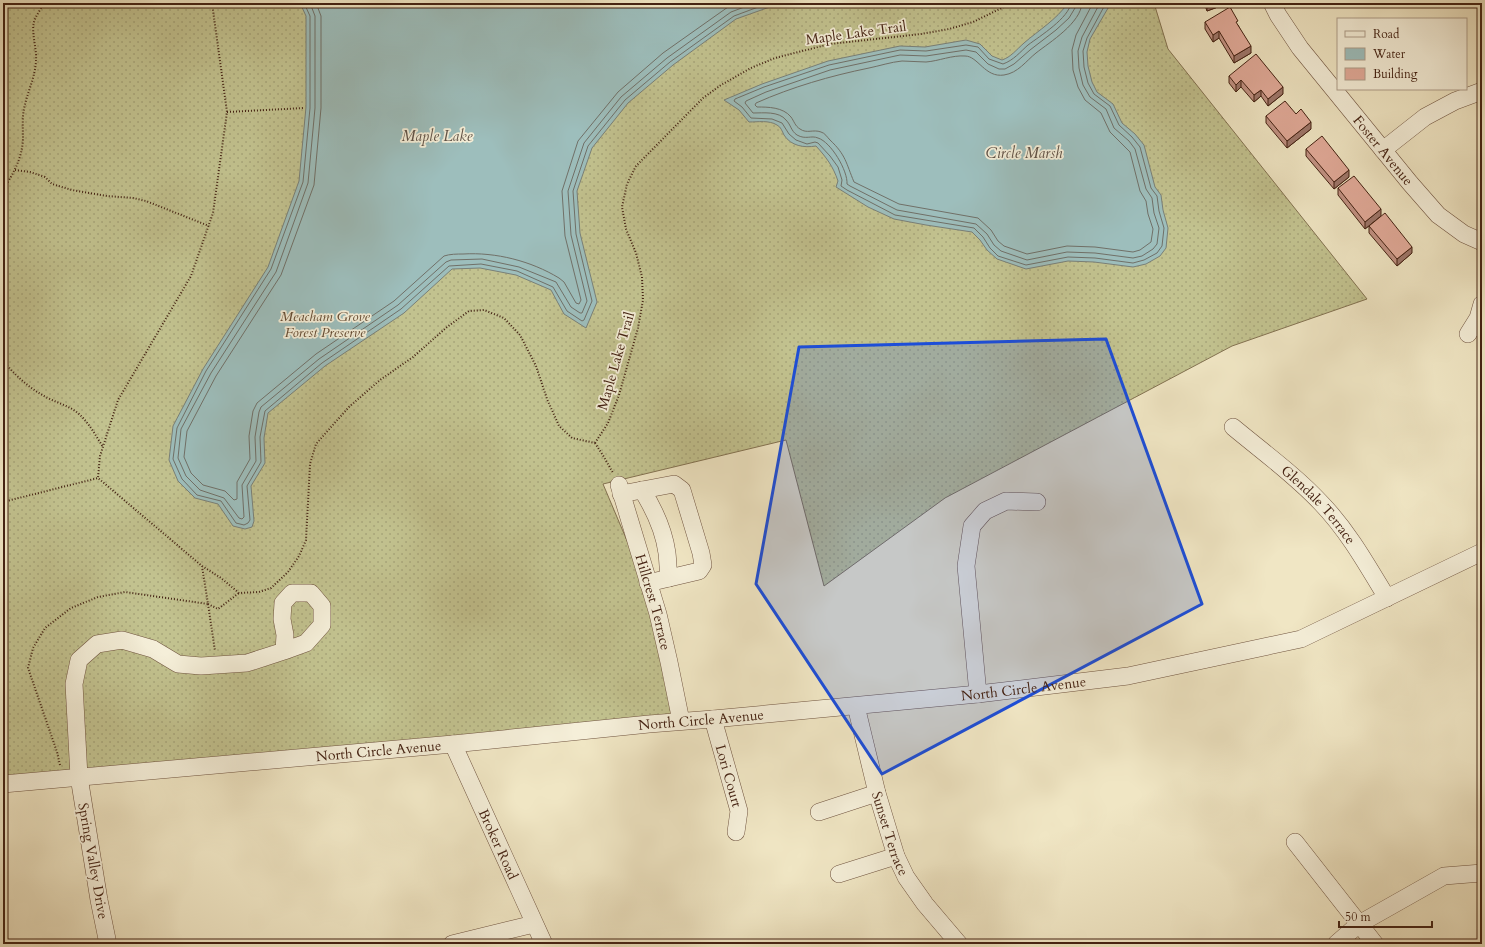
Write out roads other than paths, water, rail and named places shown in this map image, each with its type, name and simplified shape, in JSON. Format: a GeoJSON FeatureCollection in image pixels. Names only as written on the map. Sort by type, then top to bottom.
{"type":"FeatureCollection","features":[{"type":"Feature","properties":{"kind":"street","name":"Foster Avenue"},"geometry":{"type":"LineString","coordinates":[[1272,3],[1278,16],[1300,48],[1438,215],[1464,234],[1482,242]]}},
{"type":"Feature","properties":{"kind":"street"},"geometry":{"type":"LineString","coordinates":[[1383,150],[1425,117],[1455,101],[1482,91]]}},
{"type":"Feature","properties":{"kind":"street"},"geometry":{"type":"LineString","coordinates":[[1468,334],[1478,318],[1482,304]]}},
{"type":"Feature","properties":{"kind":"street","name":"Glendale Terrace"},"geometry":{"type":"LineString","coordinates":[[1233,427],[1294,477],[1322,503],[1360,552],[1387,598]]}},
{"type":"Feature","properties":{"kind":"street"},"geometry":{"type":"LineString","coordinates":[[648,583],[699,571],[703,565],[701,553],[682,490],[674,484],[642,490],[653,507],[661,533],[667,553],[669,578]]}},
{"type":"Feature","properties":{"kind":"street","name":"Hillcrest Terrace"},"geometry":{"type":"LineString","coordinates":[[642,490],[620,489],[658,614],[668,655],[680,721]]}},
{"type":"Feature","properties":{"kind":"street"},"geometry":{"type":"LineString","coordinates":[[978,694],[966,566],[972,526],[985,510],[1006,501],[1037,502]]}},
{"type":"Feature","properties":{"kind":"street","name":"North Circle Avenue"},"geometry":{"type":"LineString","coordinates":[[3,784],[60,775],[79,778],[454,744],[680,721],[856,706],[978,694],[1128,676],[1301,639],[1482,552]]}},
{"type":"Feature","properties":{"kind":"street","name":"Spring Valley Drive"},"geometry":{"type":"LineString","coordinates":[[108,944],[99,900],[79,778],[74,684],[79,660],[97,644],[122,640],[153,649],[178,664],[201,666],[247,663],[284,651]]}},
{"type":"Feature","properties":{"kind":"street","name":"Sunset Terrace"},"geometry":{"type":"LineString","coordinates":[[856,706],[877,793],[896,856],[906,877],[925,904],[959,944]]}},
{"type":"Feature","properties":{"kind":"street","name":"Lori Court"},"geometry":{"type":"LineString","coordinates":[[713,719],[739,811],[736,832]]}},
{"type":"Feature","properties":{"kind":"street","name":"Broker Road"},"geometry":{"type":"LineString","coordinates":[[454,744],[544,944]]}},
{"type":"Feature","properties":{"kind":"street"},"geometry":{"type":"LineString","coordinates":[[819,812],[877,793]]}},
{"type":"Feature","properties":{"kind":"street"},"geometry":{"type":"LineString","coordinates":[[1295,842],[1375,944]]}},
{"type":"Feature","properties":{"kind":"street"},"geometry":{"type":"LineString","coordinates":[[839,874],[896,856]]}},
{"type":"Feature","properties":{"kind":"street"},"geometry":{"type":"LineString","coordinates":[[1336,944],[1359,924],[1444,876],[1482,872]]}},
{"type":"Feature","properties":{"kind":"street"},"geometry":{"type":"LineString","coordinates":[[452,944],[534,924]]}},
{"type":"Feature","properties":{"kind":"water","name":"Maple Lake"},"geometry":{"type":"Polygon","coordinates":[[[300,3],[781,3],[736,19],[673,65],[628,103],[592,148],[577,191],[580,233],[597,302],[586,328],[564,314],[551,290],[516,275],[480,268],[452,269],[404,313],[325,366],[268,413],[264,438],[265,463],[251,486],[254,521],[252,527],[245,529],[233,526],[218,504],[195,498],[178,481],[169,460],[173,426],[203,369],[268,267],[299,181],[306,107],[306,16],[300,3]]]}},
{"type":"Feature","properties":{"kind":"water","name":"Circle Marsh"},"geometry":{"type":"Polygon","coordinates":[[[1068,3],[1111,3],[1090,39],[1087,52],[1088,66],[1092,82],[1097,92],[1113,104],[1122,123],[1135,134],[1144,145],[1155,187],[1161,195],[1168,228],[1166,248],[1160,256],[1146,264],[1133,267],[1094,262],[1068,261],[1026,269],[997,259],[987,250],[972,232],[894,219],[868,207],[836,187],[838,181],[834,171],[816,146],[807,147],[790,142],[780,127],[774,123],[749,122],[739,110],[724,100],[762,84],[828,61],[900,46],[925,47],[966,40],[980,44],[992,56],[1002,60],[1011,55],[1053,20],[1068,3]]]}},
{"type":"Feature","properties":{"kind":"park label","name":"Meacham Grove Forest Preserve"},"geometry":{"type":"Point","coordinates":[325,324]}}]}
